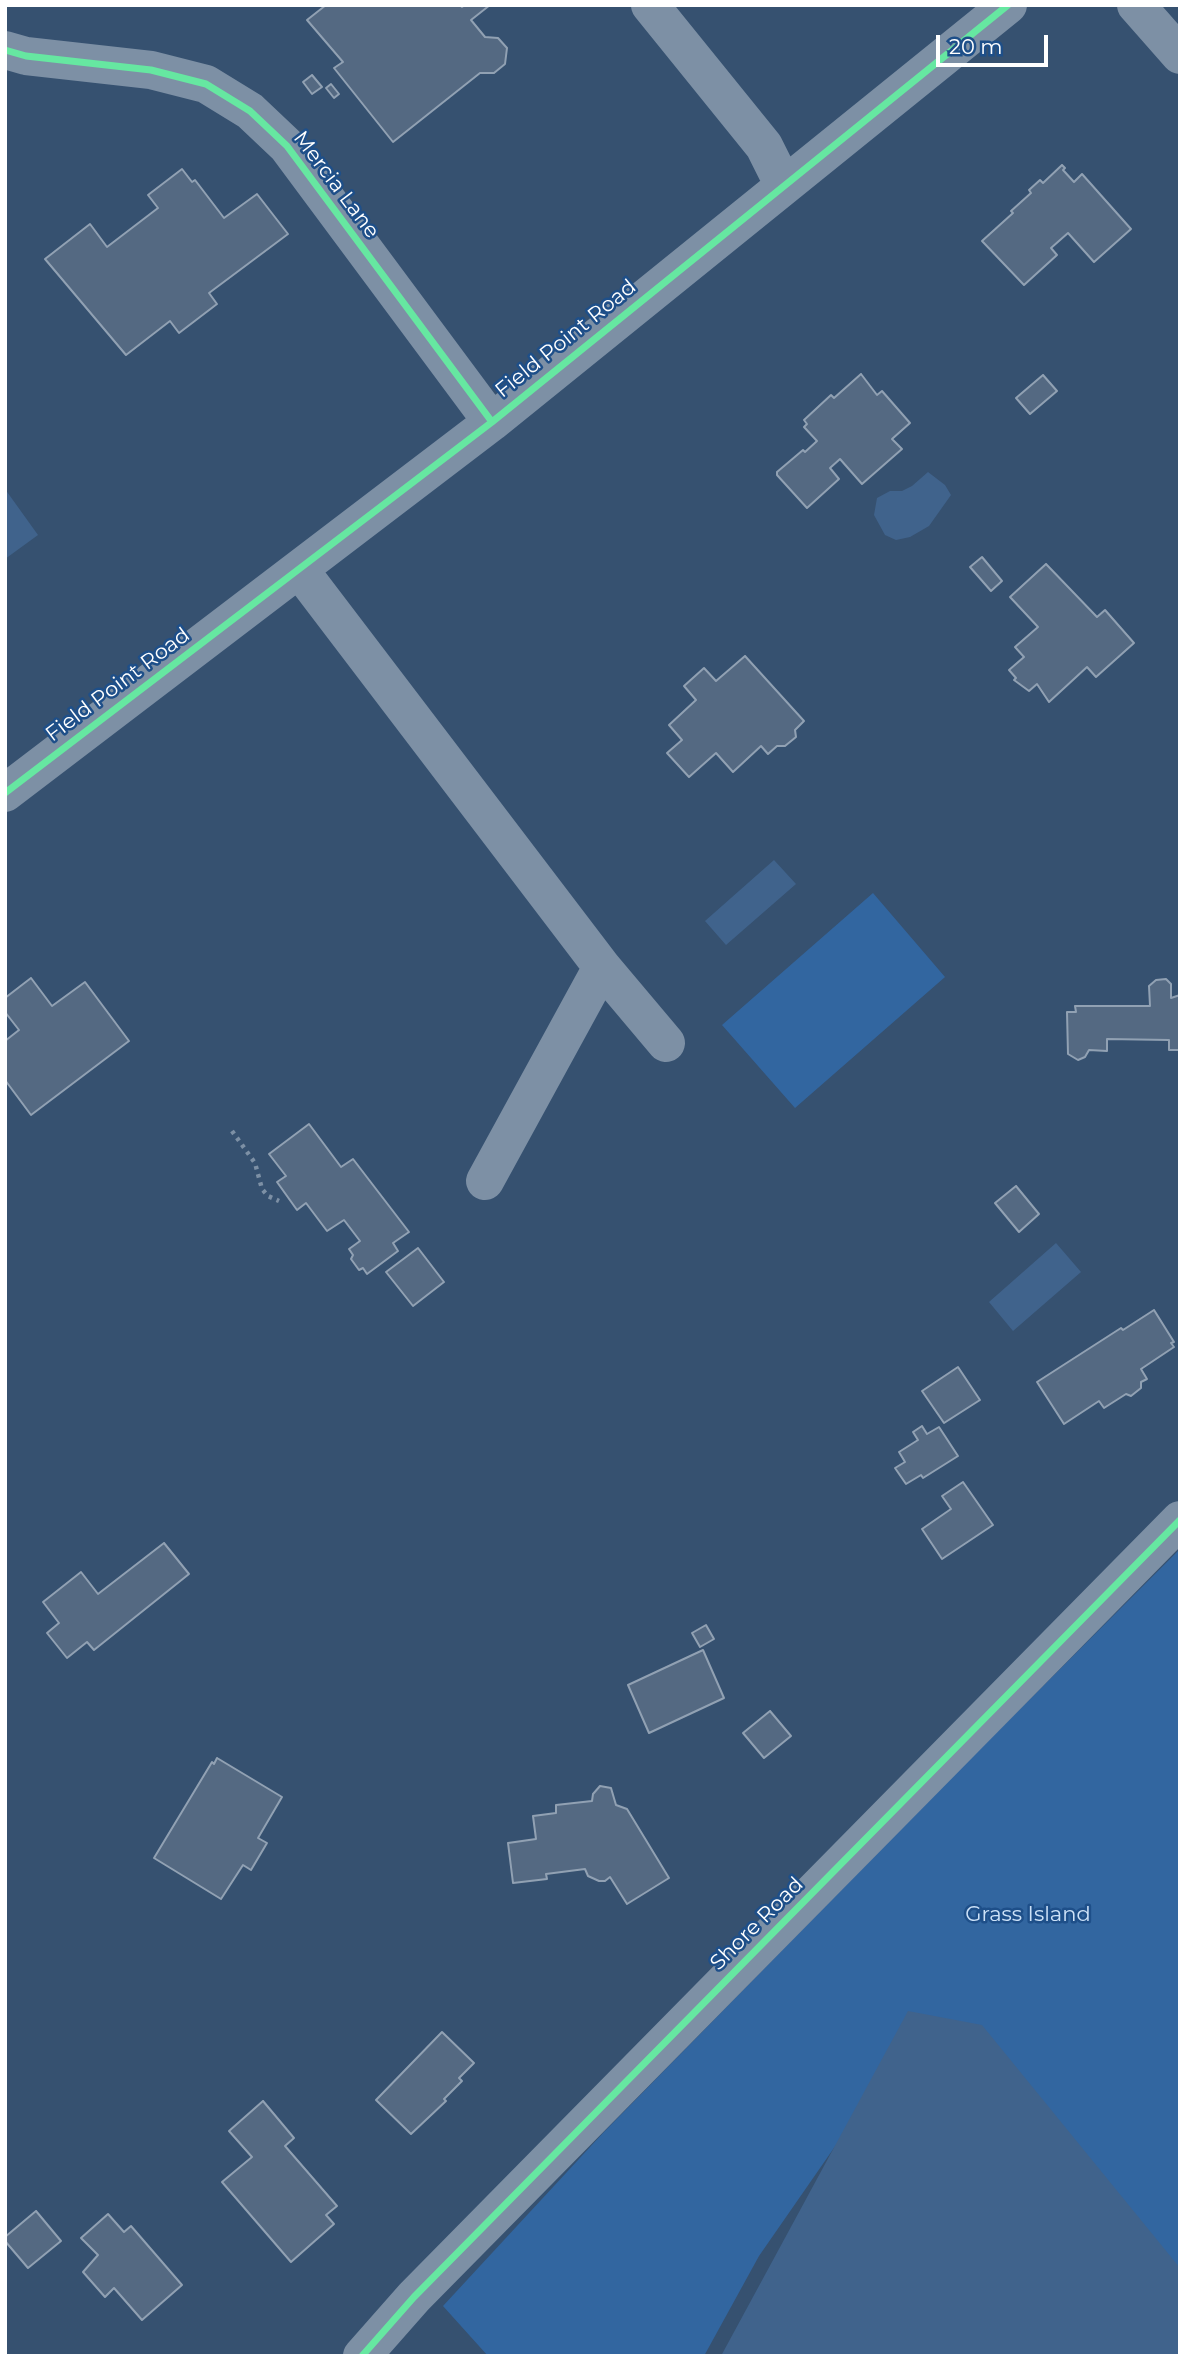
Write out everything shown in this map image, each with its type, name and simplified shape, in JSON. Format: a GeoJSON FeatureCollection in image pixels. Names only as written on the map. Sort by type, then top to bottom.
{"type":"FeatureCollection","features":[{"type":"Feature","properties":{"kind":"street"},"geometry":{"type":"LineString","coordinates":[[650,5],[764,146],[785,186]]}},
{"type":"Feature","properties":{"kind":"street","name":"Field Point Road"},"geometry":{"type":"LineString","coordinates":[[5,793],[492,422],[1009,5]]}},
{"type":"Feature","properties":{"kind":"street"},"geometry":{"type":"LineString","coordinates":[[1136,5],[1180,55]]}},
{"type":"Feature","properties":{"kind":"street","name":"Mercia Lane"},"geometry":{"type":"LineString","coordinates":[[5,50],[26,56],[150,70],[195,81],[206,84],[250,111],[287,146],[492,422]]}},
{"type":"Feature","properties":{"kind":"street"},"geometry":{"type":"LineString","coordinates":[[299,569],[602,967],[666,1043]]}},
{"type":"Feature","properties":{"kind":"street"},"geometry":{"type":"LineString","coordinates":[[485,1181],[602,967]]}},
{"type":"Feature","properties":{"kind":"street","name":"Shore Road"},"geometry":{"type":"LineString","coordinates":[[362,2356],[414,2297],[1180,1520]]}},
{"type":"Feature","properties":{"kind":"path"},"geometry":{"type":"LineString","coordinates":[[232,1131],[255,1163],[262,1189],[268,1196],[279,1201]]}},
{"type":"Feature","properties":{"kind":"green space"},"geometry":{"type":"Polygon","coordinates":[[[873,893],[945,977],[795,1108],[722,1025],[873,893]]]}},
{"type":"Feature","properties":{"kind":"green space","name":"Grass Island"},"geometry":{"type":"Polygon","coordinates":[[[1180,1549],[1180,2293],[870,2096],[759,2256],[704,2356],[488,2356],[443,2306],[603,2133],[1180,1549]]]}},
{"type":"Feature","properties":{"kind":"shaded area"},"geometry":{"type":"Polygon","coordinates":[[[928,472],[945,485],[951,495],[929,526],[910,537],[896,540],[885,535],[874,515],[877,498],[890,491],[902,491],[912,486],[928,472]]]}},
{"type":"Feature","properties":{"kind":"shaded area"},"geometry":{"type":"Polygon","coordinates":[[[5,489],[38,535],[5,559],[5,489]]]}},
{"type":"Feature","properties":{"kind":"shaded area"},"geometry":{"type":"Polygon","coordinates":[[[774,860],[796,884],[726,945],[705,921],[774,860]]]}},
{"type":"Feature","properties":{"kind":"shaded area"},"geometry":{"type":"Polygon","coordinates":[[[1056,1243],[1081,1272],[1013,1331],[989,1302],[1056,1243]]]}},
{"type":"Feature","properties":{"kind":"shaded area"},"geometry":{"type":"Polygon","coordinates":[[[908,2011],[982,2025],[1180,2268],[1180,2356],[721,2356],[908,2011]]]}},
{"type":"Feature","properties":{"kind":"building"},"geometry":{"type":"Polygon","coordinates":[[[326,5],[490,5],[471,20],[485,37],[498,38],[507,48],[505,64],[494,73],[480,73],[393,142],[334,68],[343,62],[307,20],[326,5]]]}},
{"type":"Feature","properties":{"kind":"building"},"geometry":{"type":"Polygon","coordinates":[[[312,75],[322,87],[312,94],[303,82],[312,75]]]}},
{"type":"Feature","properties":{"kind":"building"},"geometry":{"type":"Polygon","coordinates":[[[331,84],[339,94],[334,98],[326,88],[331,84]]]}},
{"type":"Feature","properties":{"kind":"building"},"geometry":{"type":"Polygon","coordinates":[[[1062,165],[1074,182],[1082,174],[1131,229],[1094,262],[1068,233],[1051,248],[1057,255],[1024,285],[982,241],[1013,213],[1011,211],[1031,193],[1029,190],[1040,180],[1043,183],[1062,165]]]}},
{"type":"Feature","properties":{"kind":"building"},"geometry":{"type":"Polygon","coordinates":[[[182,169],[192,182],[195,180],[224,218],[257,194],[288,234],[209,293],[217,304],[179,333],[170,321],[126,355],[45,259],[90,224],[107,247],[158,208],[148,195],[182,169]]]}},
{"type":"Feature","properties":{"kind":"building"},"geometry":{"type":"Polygon","coordinates":[[[861,374],[877,395],[882,391],[910,423],[892,439],[902,449],[862,484],[840,459],[830,468],[839,479],[807,508],[777,472],[817,441],[804,427],[807,424],[804,420],[831,395],[834,398],[861,374]]]}},
{"type":"Feature","properties":{"kind":"building"},"geometry":{"type":"Polygon","coordinates":[[[1043,375],[1057,391],[1030,414],[1016,398],[1043,375]]]}},
{"type":"Feature","properties":{"kind":"building"},"geometry":{"type":"Polygon","coordinates":[[[982,557],[1002,581],[991,591],[970,567],[982,557]]]}},
{"type":"Feature","properties":{"kind":"building"},"geometry":{"type":"Polygon","coordinates":[[[1046,564],[1097,617],[1105,610],[1134,643],[1096,677],[1087,667],[1049,702],[1037,684],[1029,691],[1014,680],[1016,678],[1009,670],[1024,657],[1015,647],[1038,627],[1010,597],[1046,564]]]}},
{"type":"Feature","properties":{"kind":"building"},"geometry":{"type":"Polygon","coordinates":[[[745,656],[804,721],[795,730],[796,737],[785,746],[777,746],[768,754],[761,746],[733,772],[716,753],[689,777],[667,753],[682,740],[669,725],[696,700],[684,686],[704,668],[716,681],[745,656]]]}},
{"type":"Feature","properties":{"kind":"building"},"geometry":{"type":"Polygon","coordinates":[[[31,978],[52,1006],[85,982],[129,1041],[31,1115],[5,1080],[5,1041],[19,1030],[5,1012],[5,998],[31,978]]]}},
{"type":"Feature","properties":{"kind":"building"},"geometry":{"type":"Polygon","coordinates":[[[1166,979],[1171,984],[1171,998],[1180,995],[1180,1050],[1169,1050],[1169,1040],[1107,1039],[1107,1051],[1089,1050],[1085,1057],[1078,1060],[1068,1054],[1067,1012],[1076,1012],[1075,1006],[1150,1006],[1149,986],[1156,980],[1166,979]]]}},
{"type":"Feature","properties":{"kind":"building"},"geometry":{"type":"Polygon","coordinates":[[[309,1124],[341,1167],[353,1159],[409,1232],[393,1243],[398,1251],[367,1274],[363,1268],[359,1270],[351,1259],[353,1255],[349,1249],[360,1241],[344,1220],[327,1231],[306,1203],[297,1210],[277,1182],[286,1176],[269,1154],[309,1124]]]}},
{"type":"Feature","properties":{"kind":"building"},"geometry":{"type":"Polygon","coordinates":[[[1016,1186],[1039,1214],[1019,1232],[995,1203],[1016,1186]]]}},
{"type":"Feature","properties":{"kind":"building"},"geometry":{"type":"Polygon","coordinates":[[[418,1248],[444,1282],[413,1306],[386,1272],[418,1248]]]}},
{"type":"Feature","properties":{"kind":"building"},"geometry":{"type":"Polygon","coordinates":[[[1154,1310],[1174,1342],[1171,1343],[1174,1347],[1141,1369],[1147,1379],[1141,1382],[1141,1388],[1131,1396],[1126,1394],[1104,1408],[1099,1401],[1064,1424],[1037,1382],[1154,1310]]]}},
{"type":"Feature","properties":{"kind":"building"},"geometry":{"type":"Polygon","coordinates":[[[958,1367],[980,1400],[944,1423],[922,1391],[958,1367]]]}},
{"type":"Feature","properties":{"kind":"building"},"geometry":{"type":"Polygon","coordinates":[[[922,1426],[927,1434],[939,1427],[958,1456],[923,1478],[921,1475],[906,1484],[895,1468],[905,1462],[899,1452],[918,1440],[913,1432],[922,1426]]]}},
{"type":"Feature","properties":{"kind":"building"},"geometry":{"type":"Polygon","coordinates":[[[963,1482],[993,1525],[942,1559],[922,1529],[951,1509],[942,1496],[963,1482]]]}},
{"type":"Feature","properties":{"kind":"building"},"geometry":{"type":"Polygon","coordinates":[[[164,1543],[189,1574],[94,1650],[87,1642],[67,1658],[47,1633],[59,1623],[43,1602],[81,1572],[98,1594],[164,1543]]]}},
{"type":"Feature","properties":{"kind":"building"},"geometry":{"type":"Polygon","coordinates":[[[706,1625],[714,1639],[700,1647],[692,1633],[706,1625]]]}},
{"type":"Feature","properties":{"kind":"building"},"geometry":{"type":"Polygon","coordinates":[[[703,1650],[724,1698],[649,1733],[628,1685],[703,1650]]]}},
{"type":"Feature","properties":{"kind":"building"},"geometry":{"type":"Polygon","coordinates":[[[770,1711],[791,1736],[764,1758],[743,1733],[770,1711]]]}},
{"type":"Feature","properties":{"kind":"building"},"geometry":{"type":"Polygon","coordinates":[[[217,1758],[282,1797],[258,1838],[267,1843],[251,1870],[243,1865],[221,1899],[154,1858],[217,1758]]]}},
{"type":"Feature","properties":{"kind":"building"},"geometry":{"type":"Polygon","coordinates":[[[600,1786],[611,1788],[616,1805],[627,1809],[669,1878],[627,1904],[610,1877],[599,1881],[588,1876],[585,1869],[546,1874],[547,1879],[513,1883],[508,1843],[536,1839],[533,1816],[556,1813],[556,1805],[592,1801],[593,1794],[600,1786]]]}},
{"type":"Feature","properties":{"kind":"building"},"geometry":{"type":"Polygon","coordinates":[[[442,2032],[474,2063],[459,2078],[462,2081],[444,2099],[446,2101],[411,2134],[376,2100],[442,2032]]]}},
{"type":"Feature","properties":{"kind":"building"},"geometry":{"type":"Polygon","coordinates":[[[263,2101],[294,2138],[285,2146],[337,2206],[326,2215],[334,2224],[291,2262],[222,2182],[252,2157],[229,2131],[263,2101]]]}},
{"type":"Feature","properties":{"kind":"building"},"geometry":{"type":"Polygon","coordinates":[[[36,2211],[61,2241],[28,2268],[5,2241],[5,2237],[36,2211]]]}},
{"type":"Feature","properties":{"kind":"building"},"geometry":{"type":"Polygon","coordinates":[[[108,2214],[124,2232],[131,2226],[182,2285],[142,2320],[114,2288],[105,2297],[83,2272],[98,2255],[81,2238],[108,2214]]]}},
{"type":"Feature","properties":{"kind":"cycle path"},"geometry":{"type":"LineString","coordinates":[[5,793],[492,422],[1008,5]]}},
{"type":"Feature","properties":{"kind":"cycle path"},"geometry":{"type":"LineString","coordinates":[[5,50],[26,56],[151,70],[206,84],[250,111],[287,146],[492,422]]}},
{"type":"Feature","properties":{"kind":"cycle path"},"geometry":{"type":"LineString","coordinates":[[362,2356],[414,2297],[1180,1520]]}}]}
